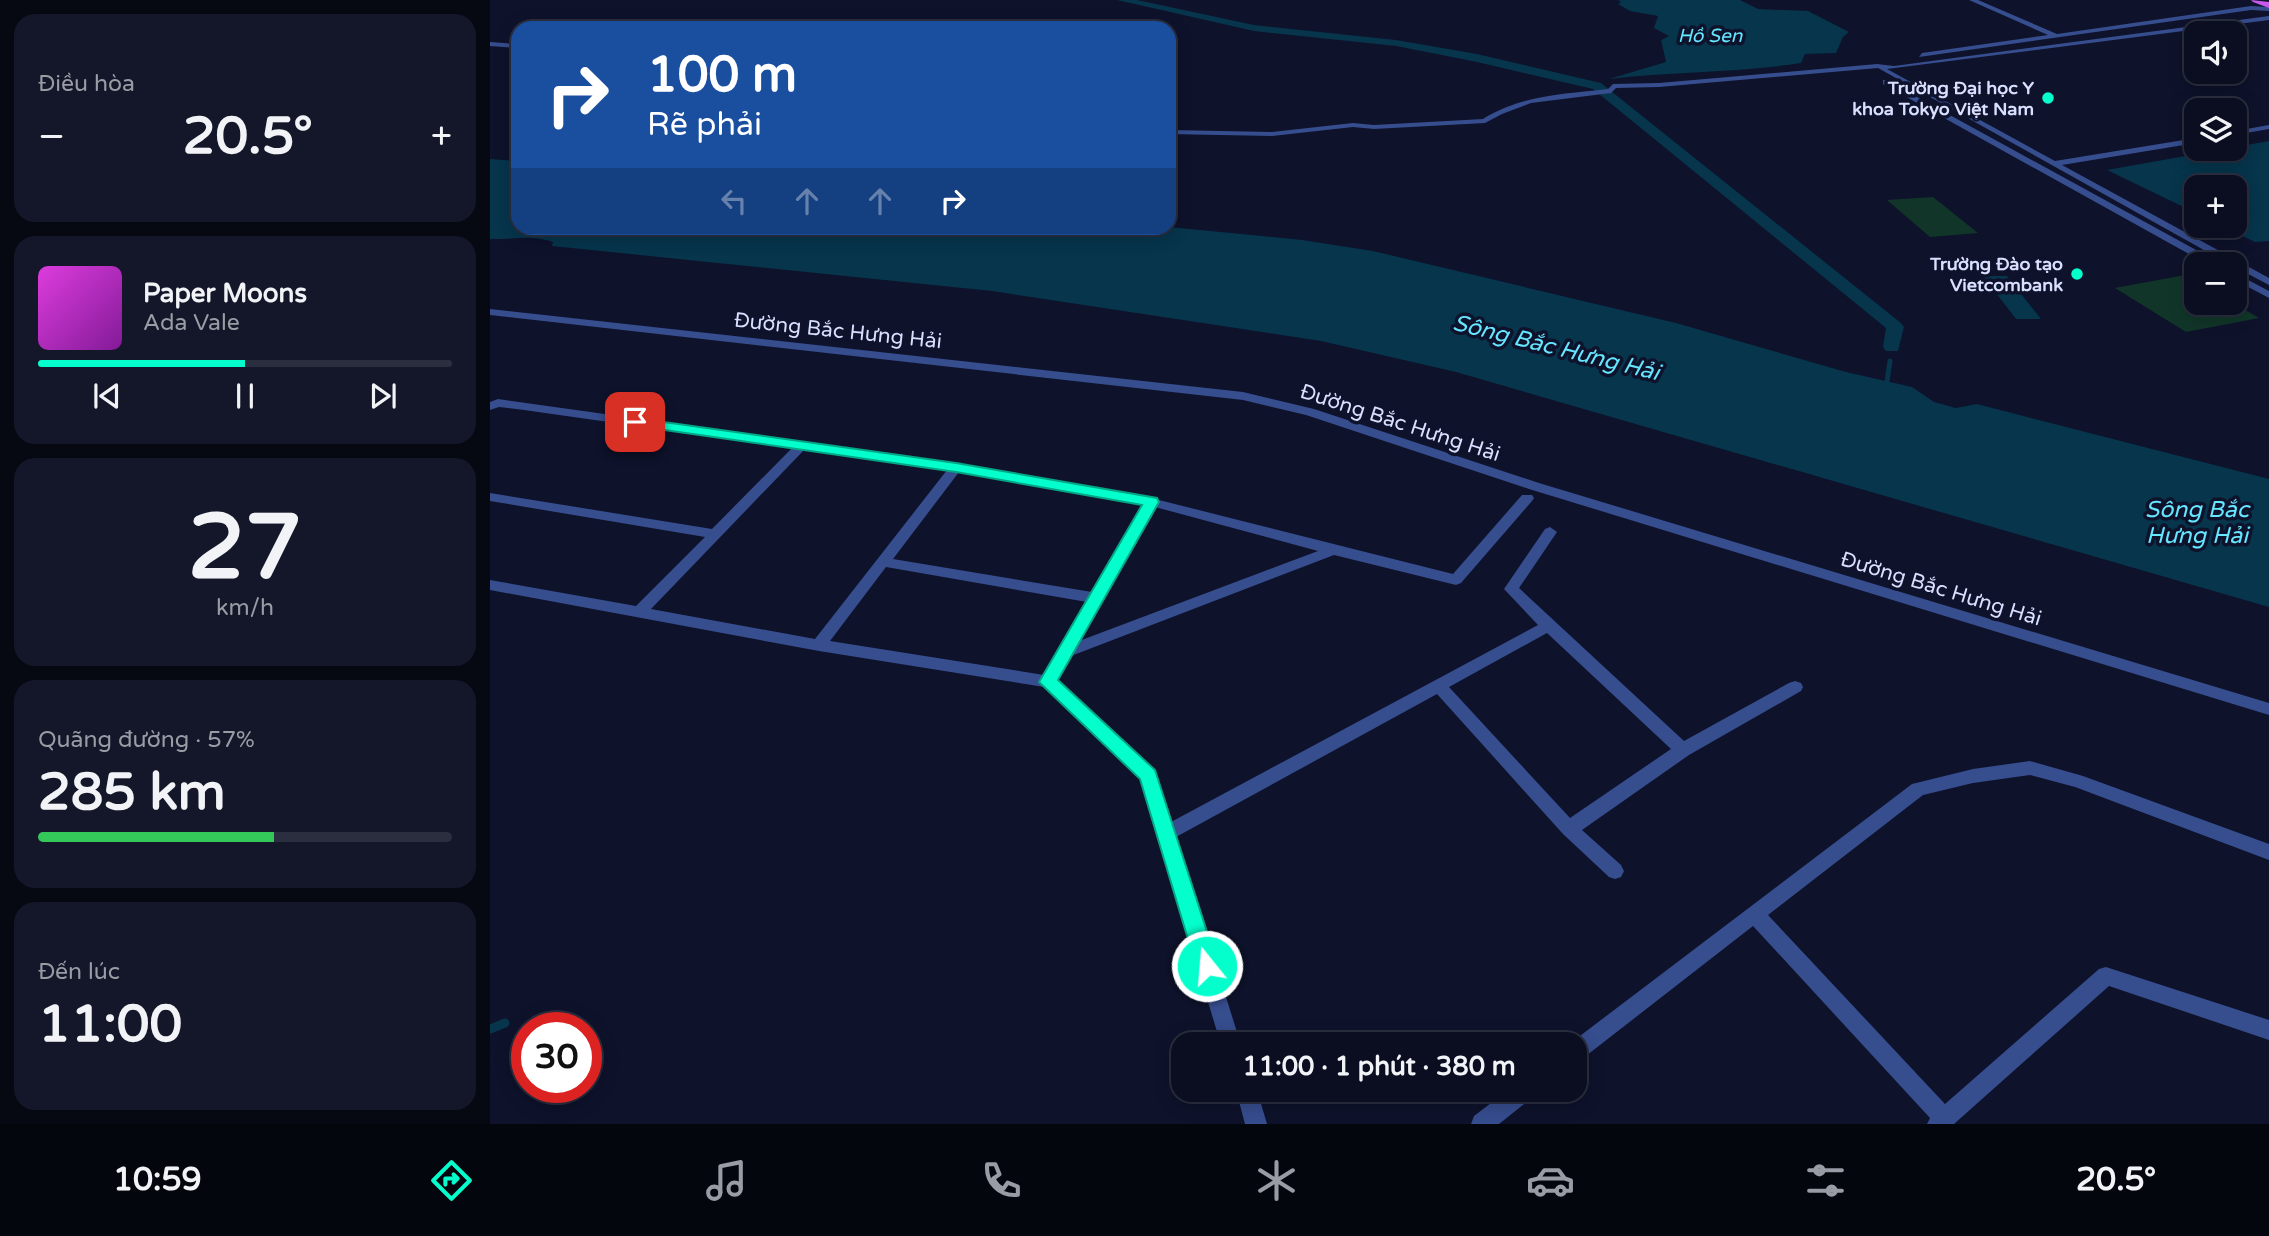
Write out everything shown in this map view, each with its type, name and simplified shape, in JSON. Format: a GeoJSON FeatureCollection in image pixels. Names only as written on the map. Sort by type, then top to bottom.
{"type":"FeatureCollection","features":[{"type":"Feature","properties":{"kind":"highway"},"geometry":{"type":"LineString","coordinates":[[2256,0],[2269,7]]}},
{"type":"Feature","properties":{"kind":"street"},"geometry":{"type":"LineString","coordinates":[[1972,0],[2076,45]]}},
{"type":"Feature","properties":{"kind":"street"},"geometry":{"type":"LineString","coordinates":[[1879,66],[1882,61],[2269,7]]}},
{"type":"Feature","properties":{"kind":"street"},"geometry":{"type":"LineString","coordinates":[[1176,141],[1343,135],[1374,127],[1485,121],[1498,112],[1527,101],[1612,91],[1613,86],[1879,66],[1894,68],[2269,19]]}},
{"type":"Feature","properties":{"kind":"street"},"geometry":{"type":"LineString","coordinates":[[490,44],[511,46]]}},
{"type":"Feature","properties":{"kind":"street"},"geometry":{"type":"LineString","coordinates":[[490,50],[511,52]]}},
{"type":"Feature","properties":{"kind":"street"},"geometry":{"type":"LineString","coordinates":[[1879,66],[2215,252]]}},
{"type":"Feature","properties":{"kind":"street"},"geometry":{"type":"LineString","coordinates":[[1860,68],[2192,252]]}},
{"type":"Feature","properties":{"kind":"street"},"geometry":{"type":"LineString","coordinates":[[2247,131],[2269,127]]}},
{"type":"Feature","properties":{"kind":"street"},"geometry":{"type":"LineString","coordinates":[[1176,132],[1280,137]]}},
{"type":"Feature","properties":{"kind":"street"},"geometry":{"type":"LineString","coordinates":[[2038,167],[2184,142]]}},
{"type":"Feature","properties":{"kind":"street"},"geometry":{"type":"LineString","coordinates":[[2247,270],[2269,282]]}},
{"type":"Feature","properties":{"kind":"street"},"geometry":{"type":"LineString","coordinates":[[2247,283],[2269,295]]}},
{"type":"Feature","properties":{"kind":"street","name":"Đường Bắc Hưng Hải"},"geometry":{"type":"LineString","coordinates":[[490,312],[1243,396],[1310,412],[1534,486],[2269,709]]}},
{"type":"Feature","properties":{"kind":"street"},"geometry":{"type":"LineString","coordinates":[[490,406],[498,403],[524,406],[956,467],[1152,502],[1456,580],[1527,498]]}},
{"type":"Feature","properties":{"kind":"street"},"geometry":{"type":"LineString","coordinates":[[640,611],[801,446]]}},
{"type":"Feature","properties":{"kind":"street"},"geometry":{"type":"LineString","coordinates":[[819,645],[956,467]]}},
{"type":"Feature","properties":{"kind":"street"},"geometry":{"type":"LineString","coordinates":[[490,497],[716,534]]}},
{"type":"Feature","properties":{"kind":"street"},"geometry":{"type":"LineString","coordinates":[[1048,682],[1152,502]]}},
{"type":"Feature","properties":{"kind":"street"},"geometry":{"type":"LineString","coordinates":[[1550,532],[1511,589],[1683,750]]}},
{"type":"Feature","properties":{"kind":"street"},"geometry":{"type":"LineString","coordinates":[[1065,652],[1333,550]]}},
{"type":"Feature","properties":{"kind":"street"},"geometry":{"type":"LineString","coordinates":[[882,562],[1096,598]]}},
{"type":"Feature","properties":{"kind":"street"},"geometry":{"type":"LineString","coordinates":[[490,585],[819,645],[1048,682],[1149,775],[1227,1032]]}},
{"type":"Feature","properties":{"kind":"street"},"geometry":{"type":"LineString","coordinates":[[1166,834],[1548,626]]}},
{"type":"Feature","properties":{"kind":"street"},"geometry":{"type":"LineString","coordinates":[[1439,686],[1569,830],[1615,871]]}},
{"type":"Feature","properties":{"kind":"street"},"geometry":{"type":"LineString","coordinates":[[1569,830],[1683,750],[1796,687]]}},
{"type":"Feature","properties":{"kind":"street"},"geometry":{"type":"LineString","coordinates":[[1587,1043],[1918,789],[1973,776],[2030,768],[2077,781],[2269,852]]}},
{"type":"Feature","properties":{"kind":"street"},"geometry":{"type":"LineString","coordinates":[[1755,915],[1941,1121],[2106,976],[2269,1030]]}},
{"type":"Feature","properties":{"kind":"street"},"geometry":{"type":"LineString","coordinates":[[1250,1102],[1256,1124]]}},
{"type":"Feature","properties":{"kind":"street"},"geometry":{"type":"LineString","coordinates":[[1482,1124],[1510,1102]]}},
{"type":"Feature","properties":{"kind":"green space"},"geometry":{"type":"Polygon","coordinates":[[[1933,197],[1978,233],[1930,237],[1887,200],[1933,197]]]}},
{"type":"Feature","properties":{"kind":"green space"},"geometry":{"type":"Polygon","coordinates":[[[2184,275],[2184,315],[2247,315],[2247,311],[2259,318],[2186,332],[2115,288],[2184,275]]]}},
{"type":"Feature","properties":{"kind":"water","name":"Hồ Sen"},"geometry":{"type":"Polygon","coordinates":[[[1618,0],[1740,0],[1758,9],[1808,11],[1849,32],[1843,37],[1836,53],[1805,54],[1801,63],[1609,79],[1666,62],[1661,40],[1669,36],[1654,28],[1658,16],[1630,11],[1618,4],[1621,2],[1618,0]]]}},
{"type":"Feature","properties":{"kind":"water"},"geometry":{"type":"Polygon","coordinates":[[[2269,141],[2269,241],[2255,242],[2247,238],[2247,175],[2184,175],[2184,207],[2107,170],[2184,156],[2184,161],[2247,161],[2247,145],[2269,141]]]}},
{"type":"Feature","properties":{"kind":"water","name":"Sông Bắc Hưng Hải"},"geometry":{"type":"Polygon","coordinates":[[[490,159],[511,160],[511,235],[1176,235],[1176,228],[1302,240],[1373,251],[1676,323],[1846,372],[1912,387],[1934,402],[1956,408],[1977,404],[2269,479],[2269,607],[1456,372],[1321,341],[992,291],[552,246],[553,242],[536,238],[490,239],[490,159]]]}},
{"type":"Feature","properties":{"kind":"water"},"geometry":{"type":"Polygon","coordinates":[[[1983,276],[2007,276],[2041,319],[2016,319],[1983,276]]]}},
{"type":"Feature","properties":{"kind":"waterway"},"geometry":{"type":"LineString","coordinates":[[1122,0],[1254,28],[1396,43],[1477,58],[1597,86],[1895,327],[1892,347]]}},
{"type":"Feature","properties":{"kind":"waterway"},"geometry":{"type":"LineString","coordinates":[[1886,388],[1890,361]]}},
{"type":"Feature","properties":{"kind":"waterway"},"geometry":{"type":"LineString","coordinates":[[490,1029],[505,1023]]}},
{"type":"Feature","properties":{"kind":"place","name":"Trường Đại học Y khoa Tokyo Việt Nam"},"geometry":{"type":"Point","coordinates":[2048,98]}},
{"type":"Feature","properties":{"kind":"place","name":"Trường Đào tạo Vietcombank"},"geometry":{"type":"Point","coordinates":[2077,274]}},
{"type":"Feature","properties":{"kind":"route"},"geometry":{"type":"LineString","coordinates":[[635,422],[956,467],[1152,502],[1048,682],[1149,775],[1207,966]]}}]}
